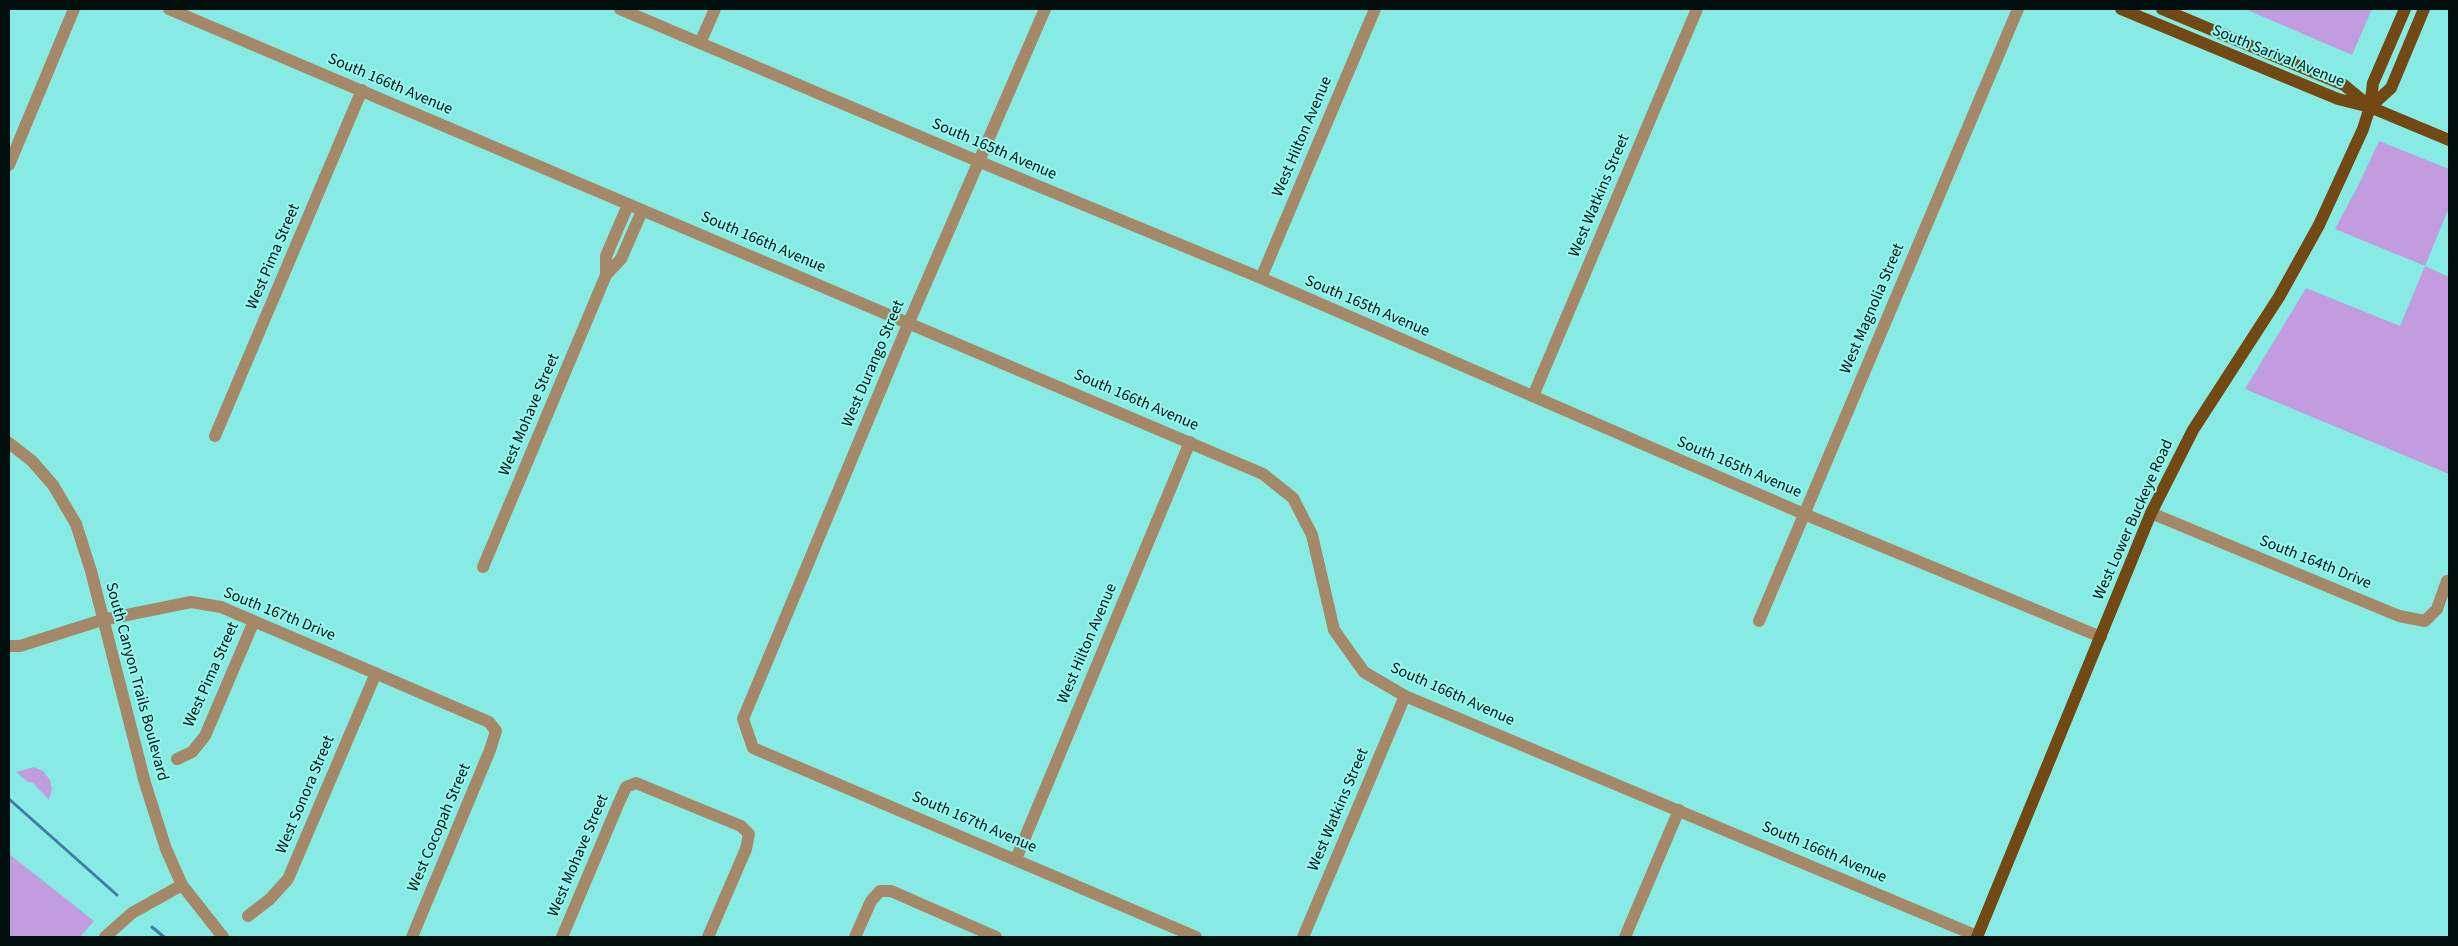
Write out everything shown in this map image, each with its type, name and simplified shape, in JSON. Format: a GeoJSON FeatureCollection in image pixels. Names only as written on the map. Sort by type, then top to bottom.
{"type":"FeatureCollection","features":[{"type":"Feature","properties":{"kind":"main road","name":"South Sarival Avenue"},"geometry":{"type":"LineString","coordinates":[[2121,9],[2338,99],[2370,107],[2449,140]]}},
{"type":"Feature","properties":{"kind":"main road","name":"South Sarival Avenue"},"geometry":{"type":"LineString","coordinates":[[2162,9],[2344,85],[2370,107]]}},
{"type":"Feature","properties":{"kind":"main road"},"geometry":{"type":"LineString","coordinates":[[2370,107],[2373,83],[2405,9]]}},
{"type":"Feature","properties":{"kind":"main road"},"geometry":{"type":"LineString","coordinates":[[2370,107],[2391,88],[2424,9]]}},
{"type":"Feature","properties":{"kind":"main road","name":"West Lower Buckeye Road"},"geometry":{"type":"LineString","coordinates":[[1977,936],[2151,514],[2193,430],[2256,334],[2308,246],[2350,161],[2370,107]]}},
{"type":"Feature","properties":{"kind":"street"},"geometry":{"type":"LineString","coordinates":[[9,165],[74,9]]}},
{"type":"Feature","properties":{"kind":"street","name":"South 166th Avenue"},"geometry":{"type":"LineString","coordinates":[[169,9],[1263,474],[1293,498],[1312,535],[1334,630],[1364,672],[1405,696],[1977,936]]}},
{"type":"Feature","properties":{"kind":"street","name":"South 165th Avenue"},"geometry":{"type":"LineString","coordinates":[[620,9],[980,162],[1261,278],[1804,514],[2101,637]]}},
{"type":"Feature","properties":{"kind":"street"},"geometry":{"type":"LineString","coordinates":[[700,43],[715,9]]}},
{"type":"Feature","properties":{"kind":"street","name":"West Durango Street"},"geometry":{"type":"LineString","coordinates":[[746,733],[743,719],[909,322],[1045,9]]}},
{"type":"Feature","properties":{"kind":"street","name":"West Hilton Avenue"},"geometry":{"type":"LineString","coordinates":[[1261,278],[1375,9]]}},
{"type":"Feature","properties":{"kind":"street","name":"West Watkins Street"},"geometry":{"type":"LineString","coordinates":[[1533,396],[1697,9]]}},
{"type":"Feature","properties":{"kind":"street","name":"West Magnolia Street"},"geometry":{"type":"LineString","coordinates":[[1759,621],[2018,9]]}},
{"type":"Feature","properties":{"kind":"street","name":"West Pima Street"},"geometry":{"type":"LineString","coordinates":[[215,436],[362,90]]}},
{"type":"Feature","properties":{"kind":"street","name":"West Mohave Street"},"geometry":{"type":"LineString","coordinates":[[606,275],[606,256],[628,205]]}},
{"type":"Feature","properties":{"kind":"street","name":"West Mohave Street"},"geometry":{"type":"LineString","coordinates":[[483,567],[606,275],[621,259],[642,211]]}},
{"type":"Feature","properties":{"kind":"street"},"geometry":{"type":"LineString","coordinates":[[614,238],[627,245]]}},
{"type":"Feature","properties":{"kind":"street","name":"West Hilton Avenue"},"geometry":{"type":"LineString","coordinates":[[1016,859],[1190,442]]}},
{"type":"Feature","properties":{"kind":"street","name":"South Canyon Trails Boulevard"},"geometry":{"type":"LineString","coordinates":[[9,443],[32,462],[53,484],[76,524],[145,782],[166,849],[182,885],[223,937]]}},
{"type":"Feature","properties":{"kind":"street","name":"South 164th Drive"},"geometry":{"type":"LineString","coordinates":[[2151,514],[2399,616],[2424,622],[2437,609],[2447,581]]}},
{"type":"Feature","properties":{"kind":"street","name":"South 167th Drive"},"geometry":{"type":"LineString","coordinates":[[9,646],[20,646],[102,620],[191,602],[220,607],[489,722],[496,731]]}},
{"type":"Feature","properties":{"kind":"street","name":"West Pima Street"},"geometry":{"type":"LineString","coordinates":[[177,760],[192,752],[205,736],[254,621]]}},
{"type":"Feature","properties":{"kind":"street","name":"West Sonora Street"},"geometry":{"type":"LineString","coordinates":[[248,916],[270,899],[288,879],[376,673]]}},
{"type":"Feature","properties":{"kind":"street","name":"West Watkins Street"},"geometry":{"type":"LineString","coordinates":[[1303,937],[1405,696]]}},
{"type":"Feature","properties":{"kind":"street","name":"West Cocopah Street"},"geometry":{"type":"LineString","coordinates":[[412,937],[496,731]]}},
{"type":"Feature","properties":{"kind":"street","name":"South 167th Avenue"},"geometry":{"type":"LineString","coordinates":[[746,733],[752,748],[1196,937]]}},
{"type":"Feature","properties":{"kind":"street","name":"West Mohave Street"},"geometry":{"type":"LineString","coordinates":[[562,937],[626,787],[636,783],[740,826],[749,834],[746,849],[708,937]]}},
{"type":"Feature","properties":{"kind":"street"},"geometry":{"type":"LineString","coordinates":[[1625,937],[1679,810]]}},
{"type":"Feature","properties":{"kind":"street"},"geometry":{"type":"LineString","coordinates":[[104,937],[145,904],[182,885]]}},
{"type":"Feature","properties":{"kind":"street"},"geometry":{"type":"LineString","coordinates":[[855,937],[871,901],[880,892],[890,891],[996,937]]}},
{"type":"Feature","properties":{"kind":"shaded area"},"geometry":{"type":"Polygon","coordinates":[[[2245,9],[2372,9],[2352,55],[2245,9]]]}},
{"type":"Feature","properties":{"kind":"shaded area"},"geometry":{"type":"Polygon","coordinates":[[[2379,141],[2449,169],[2449,208],[2425,266],[2335,229],[2379,141]]]}},
{"type":"Feature","properties":{"kind":"shaded area"},"geometry":{"type":"Polygon","coordinates":[[[2425,266],[2449,277],[2449,474],[2245,389],[2306,288],[2400,326],[2425,266]]]}},
{"type":"Feature","properties":{"kind":"shaded area"},"geometry":{"type":"Polygon","coordinates":[[[34,767],[43,771],[50,780],[52,789],[49,800],[33,783],[28,782],[16,772],[34,767]]]}},
{"type":"Feature","properties":{"kind":"shaded area"},"geometry":{"type":"Polygon","coordinates":[[[9,854],[94,921],[80,937],[9,937],[9,854]]]}},
{"type":"Feature","properties":{"kind":"waterway"},"geometry":{"type":"LineString","coordinates":[[9,799],[117,895]]}},
{"type":"Feature","properties":{"kind":"waterway"},"geometry":{"type":"LineString","coordinates":[[152,927],[164,937]]}}]}
